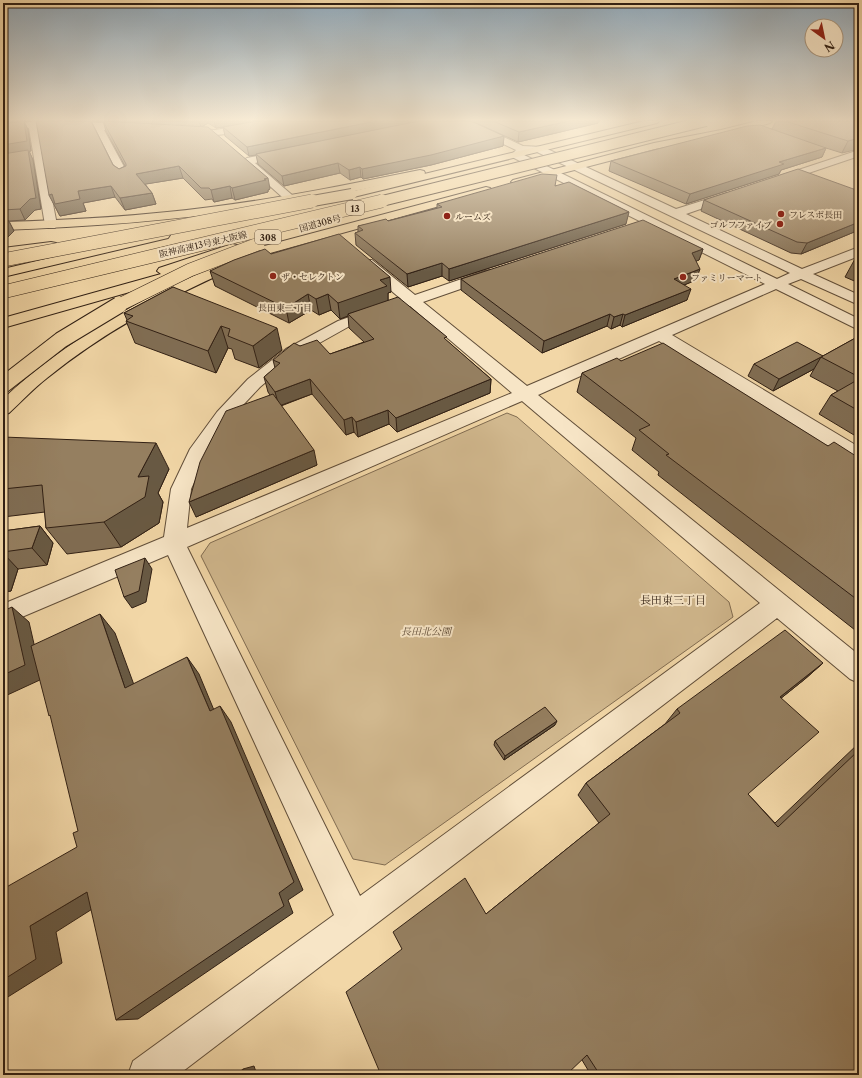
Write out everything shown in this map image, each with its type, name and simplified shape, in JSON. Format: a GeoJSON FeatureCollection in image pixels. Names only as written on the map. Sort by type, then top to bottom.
{"type":"FeatureCollection","features":[{"type":"Feature","properties":{"kind":"main road","name":"308"},"geometry":{"type":"LineString","coordinates":[[157,236],[293,201],[428,171]]}},
{"type":"Feature","properties":{"kind":"main road","name":"国道308号"},"geometry":{"type":"LineString","coordinates":[[3,272],[157,236],[300,207],[441,171]]}},
{"type":"Feature","properties":{"kind":"main road"},"geometry":{"type":"LineString","coordinates":[[3,260],[238,216],[463,171]]}},
{"type":"Feature","properties":{"kind":"main road","name":"阪神高速13号東大阪線"},"geometry":{"type":"LineString","coordinates":[[3,283],[483,171]]}},
{"type":"Feature","properties":{"kind":"main road","name":"阪神高速13号東大阪線"},"geometry":{"type":"LineString","coordinates":[[3,291],[490,171]]}},
{"type":"Feature","properties":{"kind":"main road","name":"国道308号"},"geometry":{"type":"LineString","coordinates":[[3,323],[49,311],[274,235],[518,171]]}},
{"type":"Feature","properties":{"kind":"main road"},"geometry":{"type":"LineString","coordinates":[[3,291],[115,276],[158,267],[531,171]]}},
{"type":"Feature","properties":{"kind":"main road","name":"308"},"geometry":{"type":"LineString","coordinates":[[49,311],[329,231],[559,171]]}},
{"type":"Feature","properties":{"kind":"main road"},"geometry":{"type":"LineString","coordinates":[[3,226],[51,225],[212,211],[293,201]]}},
{"type":"Feature","properties":{"kind":"main road"},"geometry":{"type":"LineString","coordinates":[[3,252],[82,242],[238,216]]}},
{"type":"Feature","properties":{"kind":"main road"},"geometry":{"type":"LineString","coordinates":[[3,384],[46,350],[80,327],[155,285],[229,254],[307,229]]}},
{"type":"Feature","properties":{"kind":"main road"},"geometry":{"type":"LineString","coordinates":[[3,409],[45,371],[116,323],[205,275],[294,241]]}},
{"type":"Feature","properties":{"kind":"street"},"geometry":{"type":"LineString","coordinates":[[39,171],[51,225]]}},
{"type":"Feature","properties":{"kind":"street"},"geometry":{"type":"LineString","coordinates":[[122,171],[124,176]]}},
{"type":"Feature","properties":{"kind":"street"},"geometry":{"type":"LineString","coordinates":[[260,171],[293,201]]}},
{"type":"Feature","properties":{"kind":"street"},"geometry":{"type":"LineString","coordinates":[[549,171],[859,325]]}},
{"type":"Feature","properties":{"kind":"street"},"geometry":{"type":"LineString","coordinates":[[585,171],[859,301]]}},
{"type":"Feature","properties":{"kind":"street"},"geometry":{"type":"LineString","coordinates":[[768,183],[804,171]]}},
{"type":"Feature","properties":{"kind":"street"},"geometry":{"type":"LineString","coordinates":[[674,214],[738,193]]}},
{"type":"Feature","properties":{"kind":"street"},"geometry":{"type":"LineString","coordinates":[[622,231],[650,222]]}},
{"type":"Feature","properties":{"kind":"street"},"geometry":{"type":"LineString","coordinates":[[329,231],[859,671]]}},
{"type":"Feature","properties":{"kind":"street"},"geometry":{"type":"LineString","coordinates":[[3,615],[524,394],[776,284],[859,251]]}},
{"type":"Feature","properties":{"kind":"street"},"geometry":{"type":"LineString","coordinates":[[354,921],[174,543],[181,490],[200,449],[223,416],[254,383],[292,352],[343,324],[508,268]]}},
{"type":"Feature","properties":{"kind":"street"},"geometry":{"type":"LineString","coordinates":[[661,335],[859,456]]}},
{"type":"Feature","properties":{"kind":"street"},"geometry":{"type":"LineString","coordinates":[[147,1075],[778,603]]}},
{"type":"Feature","properties":{"kind":"green space","name":"長田北公園"},"geometry":{"type":"Polygon","coordinates":[[[507,413],[517,417],[729,602],[733,617],[385,865],[353,859],[201,556],[210,543],[507,413]]]}},
{"type":"Feature","properties":{"kind":"building"},"geometry":{"type":"Polygon","coordinates":[[[3,171],[32,171],[36,198],[30,199],[20,209],[3,210],[3,171]]]}},
{"type":"Feature","properties":{"kind":"building"},"geometry":{"type":"Polygon","coordinates":[[[45,171],[150,171],[136,174],[152,193],[120,198],[111,186],[78,191],[80,199],[55,204],[52,194],[49,195],[45,171]]]}},
{"type":"Feature","properties":{"kind":"building"},"geometry":{"type":"Polygon","coordinates":[[[184,171],[260,171],[268,178],[264,179],[266,180],[232,188],[230,186],[211,190],[209,188],[201,188],[184,171]]]}},
{"type":"Feature","properties":{"kind":"building"},"geometry":{"type":"Polygon","coordinates":[[[276,171],[302,171],[282,176],[276,171]]]}},
{"type":"Feature","properties":{"kind":"building"},"geometry":{"type":"Polygon","coordinates":[[[636,171],[761,171],[690,194],[636,171]]]}},
{"type":"Feature","properties":{"kind":"building"},"geometry":{"type":"Polygon","coordinates":[[[791,171],[804,171],[859,191],[859,222],[807,243],[797,242],[704,200],[791,171]]]}},
{"type":"Feature","properties":{"kind":"building"},"geometry":{"type":"Polygon","coordinates":[[[542,174],[557,175],[555,186],[569,182],[629,212],[449,269],[442,263],[407,274],[355,233],[363,230],[358,226],[386,219],[388,221],[442,207],[437,204],[542,174]]]}},
{"type":"Feature","properties":{"kind":"building"},"geometry":{"type":"Polygon","coordinates":[[[3,220],[8,220],[3,225],[3,220]]]}},
{"type":"Feature","properties":{"kind":"building"},"geometry":{"type":"Polygon","coordinates":[[[643,220],[703,249],[692,253],[700,269],[674,279],[691,289],[625,315],[623,314],[614,317],[610,314],[544,341],[461,279],[643,220]]]}},
{"type":"Feature","properties":{"kind":"building"},"geometry":{"type":"Polygon","coordinates":[[[339,234],[390,277],[380,280],[387,286],[338,303],[328,294],[316,299],[308,294],[286,308],[210,271],[234,260],[265,249],[271,254],[339,234]]]}},
{"type":"Feature","properties":{"kind":"building"},"geometry":{"type":"Polygon","coordinates":[[[173,287],[277,328],[253,346],[228,336],[230,329],[221,326],[208,351],[126,321],[133,316],[124,313],[173,287]]]}},
{"type":"Feature","properties":{"kind":"building"},"geometry":{"type":"Polygon","coordinates":[[[398,297],[447,337],[444,338],[491,379],[396,418],[388,410],[356,422],[352,417],[344,420],[310,379],[275,392],[264,377],[280,363],[273,360],[294,343],[300,346],[317,340],[330,354],[374,339],[348,314],[398,297]]]}},
{"type":"Feature","properties":{"kind":"building"},"geometry":{"type":"Polygon","coordinates":[[[859,336],[859,377],[821,357],[859,336]]]}},
{"type":"Feature","properties":{"kind":"building"},"geometry":{"type":"Polygon","coordinates":[[[797,342],[823,356],[779,379],[754,364],[797,342]]]}},
{"type":"Feature","properties":{"kind":"building"},"geometry":{"type":"Polygon","coordinates":[[[663,343],[828,446],[834,442],[859,458],[859,601],[666,455],[669,454],[639,430],[650,425],[582,373],[617,358],[621,361],[663,343]]]}},
{"type":"Feature","properties":{"kind":"building"},"geometry":{"type":"Polygon","coordinates":[[[859,379],[859,411],[831,395],[859,379]]]}},
{"type":"Feature","properties":{"kind":"building"},"geometry":{"type":"Polygon","coordinates":[[[273,394],[314,450],[189,502],[200,462],[226,411],[273,394]]]}},
{"type":"Feature","properties":{"kind":"building"},"geometry":{"type":"Polygon","coordinates":[[[3,437],[156,443],[138,477],[149,476],[145,497],[104,522],[46,528],[42,485],[3,489],[3,437]]]}},
{"type":"Feature","properties":{"kind":"building"},"geometry":{"type":"Polygon","coordinates":[[[40,526],[32,548],[3,552],[3,531],[40,526]]]}},
{"type":"Feature","properties":{"kind":"building"},"geometry":{"type":"Polygon","coordinates":[[[145,558],[139,591],[124,597],[115,570],[145,558]]]}},
{"type":"Feature","properties":{"kind":"building"},"geometry":{"type":"Polygon","coordinates":[[[12,607],[25,665],[3,675],[3,611],[12,607]]]}},
{"type":"Feature","properties":{"kind":"building"},"geometry":{"type":"Polygon","coordinates":[[[100,614],[125,688],[187,657],[210,711],[220,706],[294,882],[279,893],[284,906],[116,1020],[87,892],[30,926],[36,959],[3,980],[3,889],[77,847],[73,833],[78,831],[50,715],[49,716],[31,646],[100,614]]]}},
{"type":"Feature","properties":{"kind":"building"},"geometry":{"type":"Polygon","coordinates":[[[785,630],[823,663],[780,697],[819,732],[748,794],[778,827],[859,750],[859,1075],[600,1075],[587,1055],[566,1075],[381,1075],[346,992],[402,949],[393,932],[465,878],[486,914],[610,814],[586,783],[680,713],[677,709],[785,630]]]}},
{"type":"Feature","properties":{"kind":"building"},"geometry":{"type":"Polygon","coordinates":[[[545,707],[557,721],[505,756],[495,741],[545,707]]]}},
{"type":"Feature","properties":{"kind":"building"},"geometry":{"type":"Polygon","coordinates":[[[243,1069],[245,1075],[236,1075],[243,1069]]]}},
{"type":"Feature","properties":{"kind":"place","name":"フレスポ長田"},"geometry":{"type":"Point","coordinates":[781,214]}},
{"type":"Feature","properties":{"kind":"place","name":"ルームズ"},"geometry":{"type":"Point","coordinates":[447,216]}},
{"type":"Feature","properties":{"kind":"place","name":"ゴルフファイブ"},"geometry":{"type":"Point","coordinates":[780,224]}},
{"type":"Feature","properties":{"kind":"place","name":"ザ・セレクトン"},"geometry":{"type":"Point","coordinates":[273,276]}},
{"type":"Feature","properties":{"kind":"place","name":"ファミリーマート"},"geometry":{"type":"Point","coordinates":[683,277]}},
{"type":"Feature","properties":{"kind":"district","name":"長田東二丁目"},"geometry":{"type":"Point","coordinates":[285,307]}},
{"type":"Feature","properties":{"kind":"district","name":"長田東三丁目"},"geometry":{"type":"Point","coordinates":[673,600]}}]}
